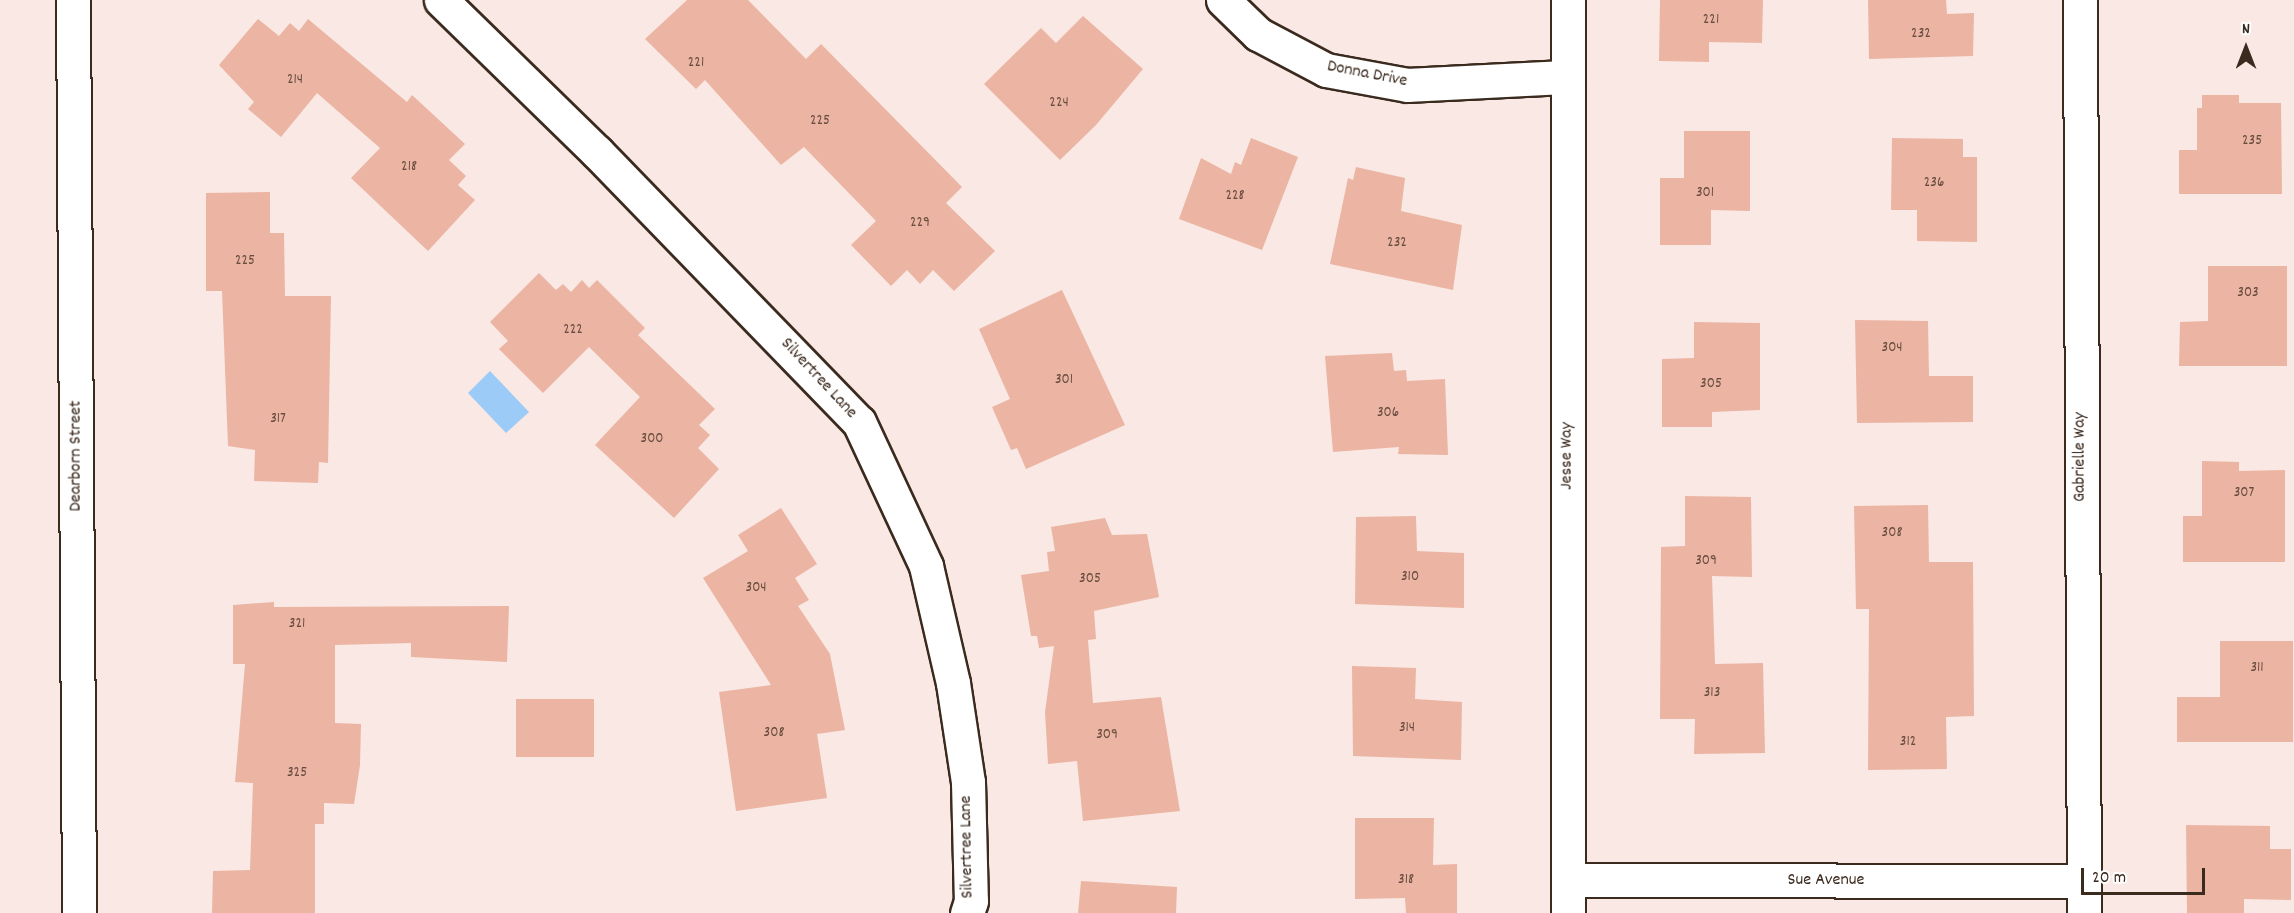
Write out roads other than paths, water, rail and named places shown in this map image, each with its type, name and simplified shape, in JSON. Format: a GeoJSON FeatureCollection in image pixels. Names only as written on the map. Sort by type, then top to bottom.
{"type":"FeatureCollection","features":[{"type":"Feature","properties":{"kind":"street","name":"Dearborn Street"},"geometry":{"type":"LineString","coordinates":[[74,0],[79,913]]}},
{"type":"Feature","properties":{"kind":"street","name":"Silvertree Lane"},"geometry":{"type":"LineString","coordinates":[[441,0],[638,194],[859,422],[926,566],[953,683],[968,782],[970,901],[967,913]]}},
{"type":"Feature","properties":{"kind":"street","name":"Donna Drive"},"geometry":{"type":"LineString","coordinates":[[1223,0],[1258,34],[1326,70],[1408,85],[1568,77]]}},
{"type":"Feature","properties":{"kind":"street","name":"Jesse Way"},"geometry":{"type":"LineString","coordinates":[[1568,0],[1568,913]]}},
{"type":"Feature","properties":{"kind":"street","name":"Gabrielle Way"},"geometry":{"type":"LineString","coordinates":[[2080,0],[2083,897]]}},
{"type":"Feature","properties":{"kind":"street","name":"Sue Avenue"},"geometry":{"type":"LineString","coordinates":[[1568,880],[2083,897]]}},
{"type":"Feature","properties":{"kind":"water"},"geometry":{"type":"Polygon","coordinates":[[[490,371],[529,412],[506,433],[468,393],[490,371]]]}}]}
